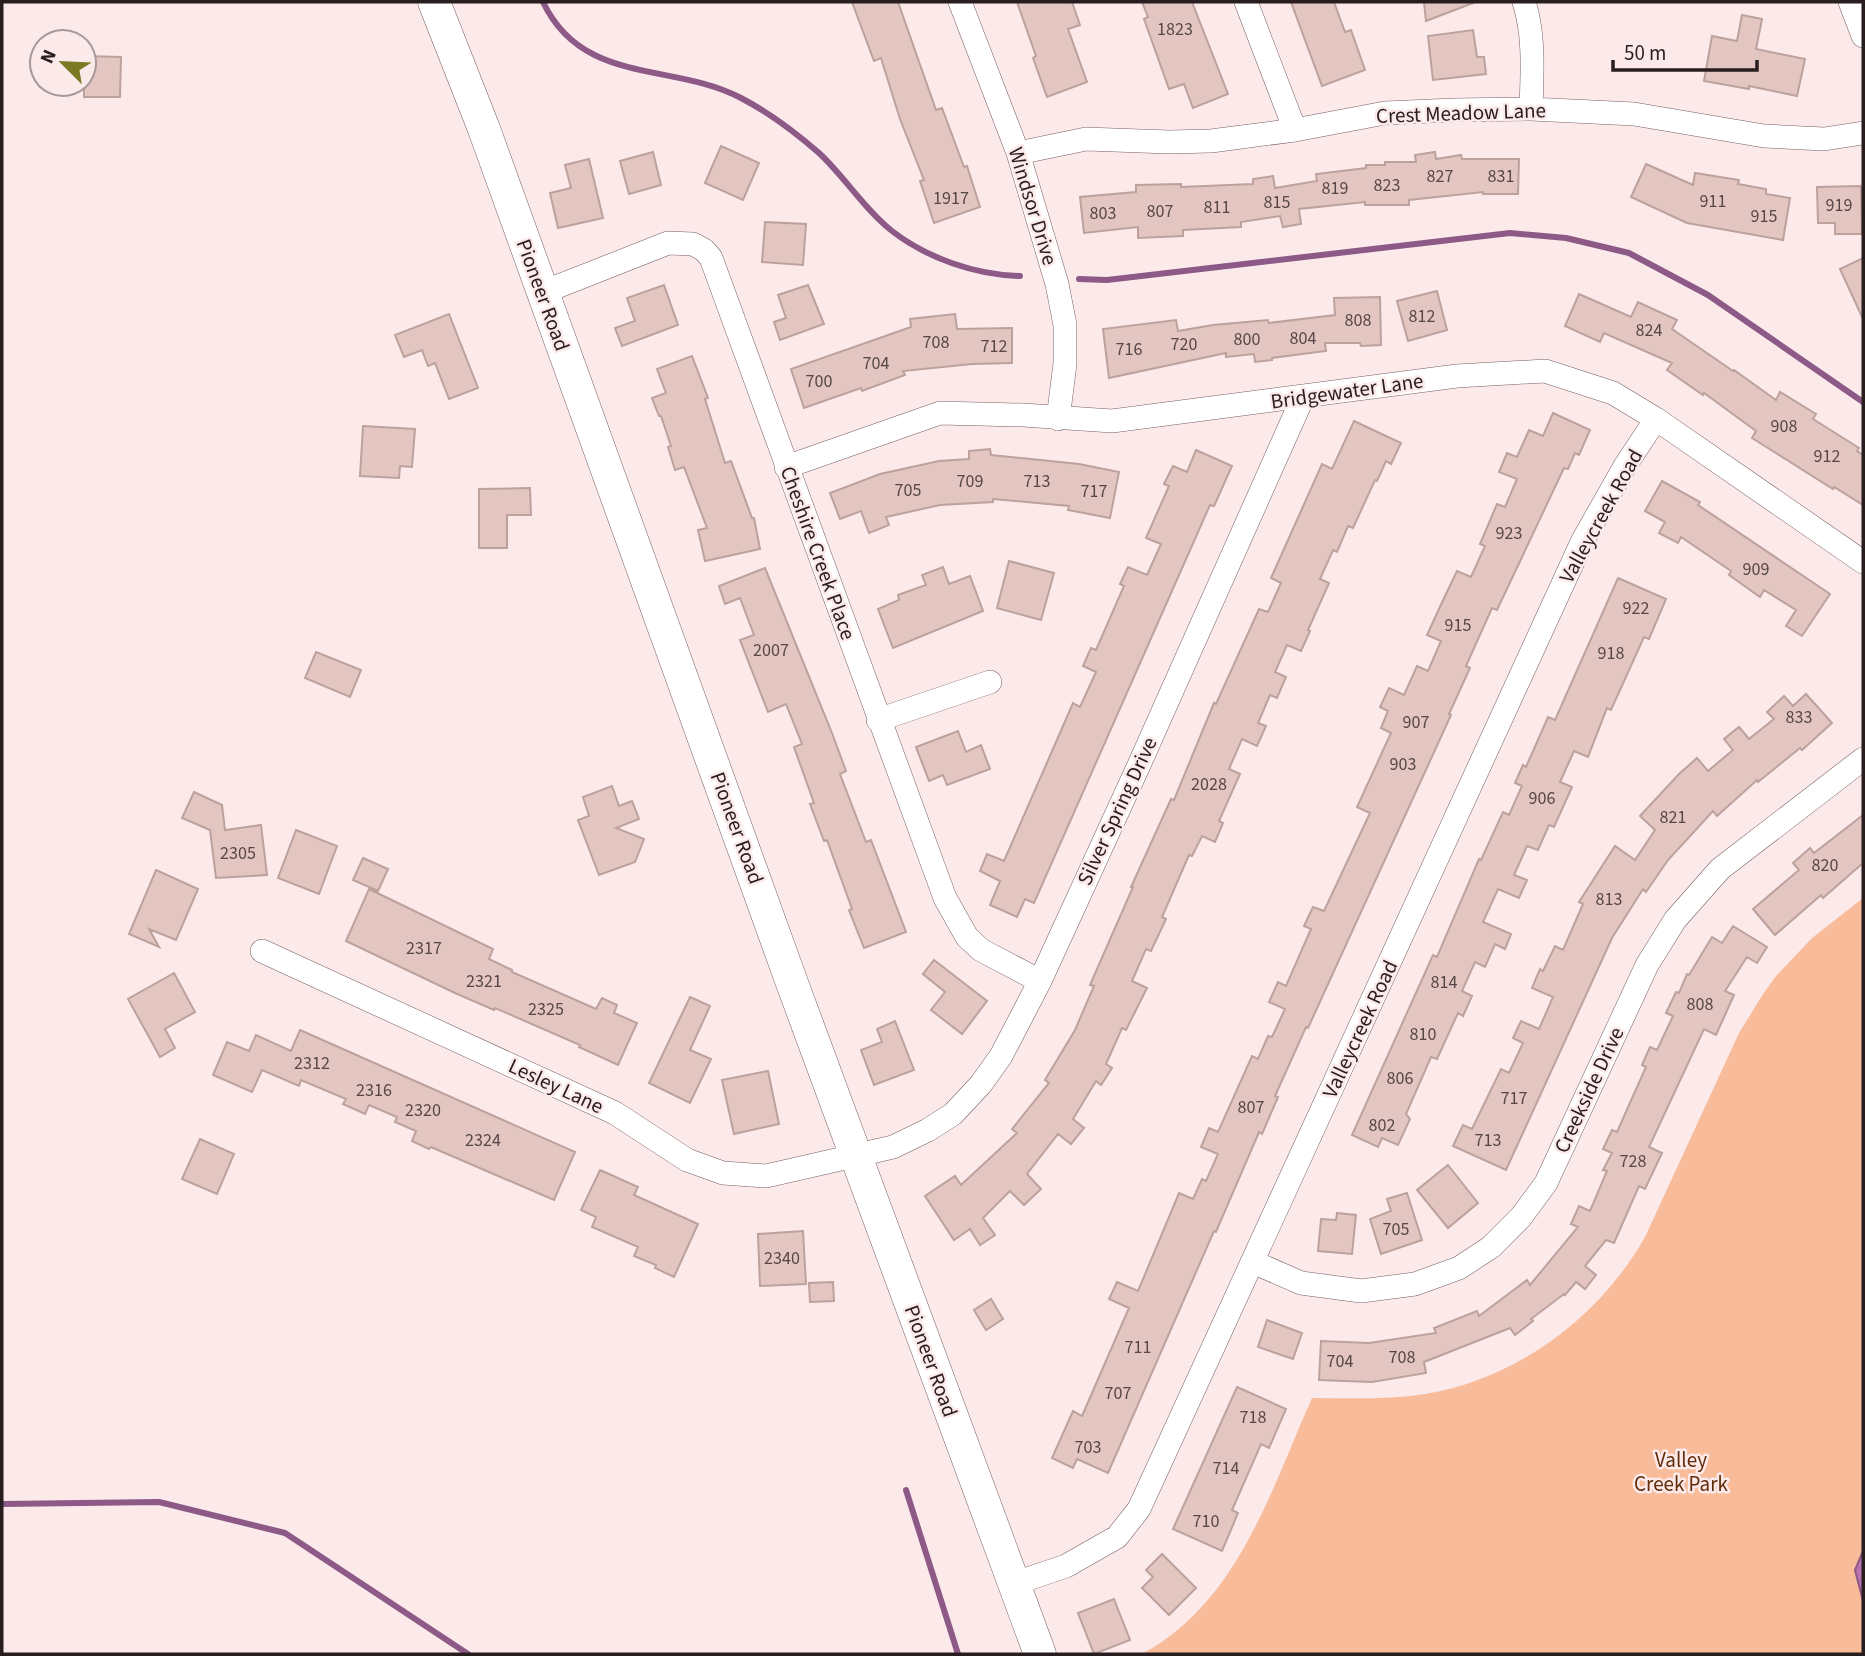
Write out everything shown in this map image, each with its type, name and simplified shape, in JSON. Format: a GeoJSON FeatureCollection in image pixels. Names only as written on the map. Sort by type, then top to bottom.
{"type":"FeatureCollection","features":[{"type":"Feature","properties":{"kind":"main road","name":"Pioneer Road"},"geometry":{"type":"LineString","coordinates":[[434,2],[484,129],[541,293],[1040,1654]]}},
{"type":"Feature","properties":{"kind":"street","name":"Windsor Drive"},"geometry":{"type":"LineString","coordinates":[[960,2],[1018,153],[1057,284],[1065,325],[1065,364],[1058,419]]}},
{"type":"Feature","properties":{"kind":"street"},"geometry":{"type":"LineString","coordinates":[[1246,2],[1295,130]]}},
{"type":"Feature","properties":{"kind":"street"},"geometry":{"type":"LineString","coordinates":[[1524,2],[1528,14],[1532,56],[1531,109]]}},
{"type":"Feature","properties":{"kind":"street","name":"Crest Meadow Lane"},"geometry":{"type":"LineString","coordinates":[[1018,153],[1086,139],[1211,141],[1406,111],[1531,109],[1634,114],[1776,136],[1824,139],[1863,133]]}},
{"type":"Feature","properties":{"kind":"street","name":"Cheshire Creek Place"},"geometry":{"type":"LineString","coordinates":[[541,293],[668,243],[692,244],[704,250],[711,258],[945,898],[967,937],[981,950],[1040,981]]}},
{"type":"Feature","properties":{"kind":"street","name":"Bridgewater Lane"},"geometry":{"type":"LineString","coordinates":[[786,467],[940,413],[1112,421],[1457,376],[1545,371],[1612,393],[1656,419],[1863,562]]}},
{"type":"Feature","properties":{"kind":"street","name":"Silver Spring Drive"},"geometry":{"type":"LineString","coordinates":[[856,1154],[893,1147],[953,1114],[981,1084],[1001,1056],[1040,981],[1303,397]]}},
{"type":"Feature","properties":{"kind":"street","name":"Valleycreek Road"},"geometry":{"type":"LineString","coordinates":[[1013,1584],[1066,1566],[1117,1537],[1139,1509],[1582,542],[1625,466],[1656,419]]}},
{"type":"Feature","properties":{"kind":"street"},"geometry":{"type":"LineString","coordinates":[[878,720],[990,682]]}},
{"type":"Feature","properties":{"kind":"street","name":"Creekside Drive"},"geometry":{"type":"LineString","coordinates":[[1253,1262],[1301,1283],[1361,1291],[1415,1284],[1459,1268],[1491,1247],[1521,1217],[1546,1183],[1647,965],[1675,920],[1720,869],[1863,759]]}},
{"type":"Feature","properties":{"kind":"street","name":"Lesley Lane"},"geometry":{"type":"LineString","coordinates":[[262,951],[615,1113],[687,1160],[723,1174],[766,1176],[856,1154]]}},
{"type":"Feature","properties":{"kind":"green space","name":"Valley Creek Park"},"geometry":{"type":"Polygon","coordinates":[[[1863,898],[1863,1654],[1142,1654],[1175,1632],[1203,1605],[1227,1575],[1265,1507],[1312,1398],[1397,1397],[1459,1386],[1523,1359],[1553,1340],[1605,1293],[1645,1237],[1739,1033],[1763,994],[1812,938],[1863,898]]]}},
{"type":"Feature","properties":{"kind":"shaded area"},"geometry":{"type":"Polygon","coordinates":[[[1863,1551],[1863,1601],[1855,1570],[1863,1551]]]}},
{"type":"Feature","properties":{"kind":"building"},"geometry":{"type":"Polygon","coordinates":[[[852,2],[898,2],[936,110],[942,108],[964,167],[967,166],[980,207],[934,223],[920,181],[924,180],[900,119],[881,58],[874,61],[852,2]]]}},
{"type":"Feature","properties":{"kind":"building"},"geometry":{"type":"Polygon","coordinates":[[[1017,2],[1072,2],[1080,25],[1068,29],[1087,82],[1047,97],[1017,2]]]}},
{"type":"Feature","properties":{"kind":"building"},"geometry":{"type":"Polygon","coordinates":[[[1142,2],[1192,2],[1228,94],[1193,108],[1184,84],[1169,89],[1144,19],[1148,17],[1142,2]]]}},
{"type":"Feature","properties":{"kind":"building"},"geometry":{"type":"Polygon","coordinates":[[[1291,2],[1334,2],[1345,32],[1351,30],[1365,70],[1322,86],[1291,2]]]}},
{"type":"Feature","properties":{"kind":"building"},"geometry":{"type":"Polygon","coordinates":[[[1424,2],[1473,2],[1473,3],[1426,21],[1424,2]]]}},
{"type":"Feature","properties":{"kind":"building"},"geometry":{"type":"Polygon","coordinates":[[[1742,15],[1762,19],[1756,49],[1805,59],[1797,96],[1749,86],[1749,89],[1704,81],[1712,36],[1737,41],[1742,15]]]}},
{"type":"Feature","properties":{"kind":"building"},"geometry":{"type":"Polygon","coordinates":[[[1473,30],[1477,57],[1484,57],[1486,74],[1433,80],[1428,36],[1473,30]]]}},
{"type":"Feature","properties":{"kind":"building"},"geometry":{"type":"Polygon","coordinates":[[[98,56],[121,57],[120,97],[98,97],[98,56]]]}},
{"type":"Feature","properties":{"kind":"building"},"geometry":{"type":"Polygon","coordinates":[[[721,146],[759,163],[743,200],[705,183],[721,146]]]}},
{"type":"Feature","properties":{"kind":"building"},"geometry":{"type":"Polygon","coordinates":[[[653,152],[661,185],[629,194],[620,161],[653,152]]]}},
{"type":"Feature","properties":{"kind":"building"},"geometry":{"type":"Polygon","coordinates":[[[1435,152],[1436,159],[1461,155],[1462,159],[1519,159],[1518,194],[1483,192],[1409,200],[1409,205],[1365,205],[1365,202],[1299,209],[1301,224],[1283,227],[1280,216],[1241,222],[1241,227],[1183,230],[1183,236],[1138,238],[1138,227],[1084,233],[1080,197],[1136,192],[1136,185],[1181,184],[1181,187],[1253,184],[1253,179],[1273,176],[1275,188],[1317,181],[1316,174],[1366,168],[1366,165],[1385,165],[1385,162],[1416,162],[1415,155],[1435,152]]]}},
{"type":"Feature","properties":{"kind":"building"},"geometry":{"type":"Polygon","coordinates":[[[589,159],[603,218],[558,228],[550,193],[571,188],[565,165],[589,159]]]}},
{"type":"Feature","properties":{"kind":"building"},"geometry":{"type":"Polygon","coordinates":[[[1646,164],[1693,185],[1695,173],[1739,180],[1738,184],[1766,189],[1766,194],[1790,198],[1783,240],[1687,223],[1631,197],[1646,164]]]}},
{"type":"Feature","properties":{"kind":"building"},"geometry":{"type":"Polygon","coordinates":[[[1861,186],[1862,234],[1835,234],[1835,223],[1818,223],[1817,187],[1861,186]]]}},
{"type":"Feature","properties":{"kind":"building"},"geometry":{"type":"Polygon","coordinates":[[[765,222],[806,224],[803,265],[762,262],[765,222]]]}},
{"type":"Feature","properties":{"kind":"building"},"geometry":{"type":"Polygon","coordinates":[[[1863,258],[1863,319],[1840,269],[1863,258]]]}},
{"type":"Feature","properties":{"kind":"building"},"geometry":{"type":"Polygon","coordinates":[[[664,285],[678,325],[622,346],[615,328],[635,321],[627,298],[664,285]]]}},
{"type":"Feature","properties":{"kind":"building"},"geometry":{"type":"Polygon","coordinates":[[[808,285],[824,324],[780,340],[774,322],[786,318],[778,295],[808,285]]]}},
{"type":"Feature","properties":{"kind":"building"},"geometry":{"type":"Polygon","coordinates":[[[1437,291],[1447,330],[1408,341],[1397,301],[1437,291]]]}},
{"type":"Feature","properties":{"kind":"building"},"geometry":{"type":"Polygon","coordinates":[[[1579,294],[1631,317],[1638,302],[1677,320],[1672,329],[1733,371],[1776,400],[1780,392],[1816,414],[1813,419],[1859,448],[1857,451],[1863,455],[1863,505],[1752,438],[1756,431],[1667,370],[1672,363],[1604,333],[1600,342],[1565,326],[1579,294]]]}},
{"type":"Feature","properties":{"kind":"building"},"geometry":{"type":"Polygon","coordinates":[[[1380,297],[1381,345],[1325,343],[1326,351],[1255,362],[1254,354],[1226,357],[1226,353],[1109,378],[1103,329],[1176,320],[1178,331],[1268,320],[1269,323],[1335,315],[1334,298],[1380,297]]]}},
{"type":"Feature","properties":{"kind":"building"},"geometry":{"type":"Polygon","coordinates":[[[449,314],[478,388],[449,399],[435,363],[428,366],[422,350],[404,357],[395,335],[449,314]]]}},
{"type":"Feature","properties":{"kind":"building"},"geometry":{"type":"Polygon","coordinates":[[[955,314],[957,329],[1012,328],[1012,363],[903,371],[905,375],[804,408],[791,369],[911,327],[910,319],[955,314]]]}},
{"type":"Feature","properties":{"kind":"building"},"geometry":{"type":"Polygon","coordinates":[[[692,356],[708,398],[705,399],[725,463],[731,461],[754,518],[760,549],[705,561],[698,530],[707,528],[684,467],[675,470],[668,447],[671,446],[652,398],[666,393],[657,369],[692,356]]]}},
{"type":"Feature","properties":{"kind":"building"},"geometry":{"type":"Polygon","coordinates":[[[1553,413],[1590,430],[1579,455],[1575,453],[1568,469],[1564,468],[1497,610],[1492,608],[1466,666],[1470,668],[1449,714],[1451,715],[1308,1028],[1306,1027],[1275,1096],[1278,1097],[1262,1134],[1259,1132],[1108,1473],[1077,1459],[1073,1468],[1052,1458],[1073,1411],[1082,1416],[1129,1308],[1109,1299],[1117,1282],[1138,1291],[1179,1193],[1193,1199],[1202,1179],[1206,1181],[1218,1154],[1201,1147],[1209,1128],[1218,1132],[1252,1056],[1258,1059],[1268,1036],[1272,1037],[1285,1009],[1269,1002],[1278,982],[1286,986],[1311,929],[1304,926],[1313,907],[1324,911],[1370,813],[1357,807],[1391,733],[1381,728],[1388,711],[1380,707],[1389,688],[1404,695],[1417,666],[1428,671],[1441,641],[1427,635],[1445,596],[1457,571],[1471,577],[1485,546],[1480,544],[1497,504],[1505,507],[1517,479],[1499,472],[1507,453],[1517,457],[1529,430],[1543,436],[1553,413]]]}},
{"type":"Feature","properties":{"kind":"building"},"geometry":{"type":"Polygon","coordinates":[[[1354,421],[1401,443],[1391,464],[1386,461],[1377,481],[1375,480],[1353,528],[1348,526],[1337,552],[1333,550],[1320,579],[1329,583],[1301,651],[1287,645],[1275,672],[1286,677],[1277,698],[1270,695],[1258,723],[1266,726],[1257,746],[1242,739],[1229,769],[1240,774],[1219,821],[1223,823],[1215,842],[1202,836],[1192,856],[1189,855],[1162,917],[1166,919],[1151,951],[1146,949],[1132,981],[1147,988],[1126,1030],[1122,1028],[1106,1064],[1112,1068],[1101,1085],[1096,1081],[1073,1119],[1084,1128],[1071,1144],[1058,1134],[1027,1174],[1041,1189],[1024,1205],[1010,1191],[983,1218],[995,1235],[980,1245],[970,1229],[954,1240],[925,1196],[955,1176],[961,1185],[1017,1133],[1012,1129],[1049,1083],[1045,1080],[1075,1030],[1094,986],[1090,985],[1131,887],[1171,799],[1174,800],[1214,703],[1216,704],[1259,609],[1268,612],[1281,583],[1271,578],[1322,464],[1332,469],[1354,421]]]}},
{"type":"Feature","properties":{"kind":"building"},"geometry":{"type":"Polygon","coordinates":[[[363,426],[415,429],[412,467],[400,466],[399,478],[360,476],[363,426]]]}},
{"type":"Feature","properties":{"kind":"building"},"geometry":{"type":"Polygon","coordinates":[[[990,449],[991,455],[1079,464],[1119,472],[1110,518],[1068,510],[1069,506],[993,499],[993,502],[940,505],[886,517],[889,525],[869,533],[861,511],[840,519],[830,493],[880,474],[939,461],[969,459],[969,451],[990,449]]]}},
{"type":"Feature","properties":{"kind":"building"},"geometry":{"type":"Polygon","coordinates":[[[1196,450],[1232,466],[1214,506],[1210,505],[1034,903],[1025,899],[1017,917],[990,905],[1000,881],[980,871],[987,854],[1004,861],[1073,703],[1080,707],[1096,672],[1083,666],[1091,648],[1096,650],[1124,586],[1120,584],[1128,567],[1147,575],[1161,544],[1146,538],[1169,486],[1164,484],[1173,466],[1187,472],[1196,450]]]}},
{"type":"Feature","properties":{"kind":"building"},"geometry":{"type":"Polygon","coordinates":[[[1662,481],[1700,502],[1698,505],[1830,594],[1802,636],[1786,626],[1796,610],[1764,590],[1760,597],[1729,575],[1731,571],[1681,537],[1678,543],[1659,533],[1665,522],[1645,511],[1662,481]]]}},
{"type":"Feature","properties":{"kind":"building"},"geometry":{"type":"Polygon","coordinates":[[[530,488],[531,515],[507,515],[507,548],[479,548],[479,489],[530,488]]]}},
{"type":"Feature","properties":{"kind":"building"},"geometry":{"type":"Polygon","coordinates":[[[1009,561],[1054,573],[1041,620],[997,608],[1009,561]]]}},
{"type":"Feature","properties":{"kind":"building"},"geometry":{"type":"Polygon","coordinates":[[[943,567],[949,584],[970,576],[983,611],[893,648],[878,609],[899,600],[898,595],[926,585],[922,575],[943,567]]]}},
{"type":"Feature","properties":{"kind":"building"},"geometry":{"type":"Polygon","coordinates":[[[765,568],[832,733],[846,771],[840,774],[866,842],[871,840],[906,932],[864,948],[827,840],[824,841],[810,804],[814,803],[794,747],[802,744],[786,704],[768,712],[740,640],[754,635],[740,598],[725,604],[719,586],[765,568]]]}},
{"type":"Feature","properties":{"kind":"building"},"geometry":{"type":"Polygon","coordinates":[[[1618,578],[1666,599],[1649,639],[1644,637],[1611,710],[1607,708],[1588,757],[1574,751],[1560,782],[1572,787],[1554,827],[1549,825],[1538,850],[1527,846],[1514,875],[1527,880],[1519,898],[1498,889],[1483,922],[1511,934],[1505,949],[1495,944],[1485,967],[1475,962],[1462,991],[1472,996],[1463,1016],[1458,1013],[1437,1059],[1431,1057],[1406,1114],[1410,1119],[1398,1145],[1382,1138],[1378,1147],[1352,1135],[1433,955],[1437,957],[1479,859],[1481,860],[1503,812],[1509,815],[1522,786],[1515,783],[1523,765],[1526,767],[1548,717],[1555,720],[1618,578]]]}},
{"type":"Feature","properties":{"kind":"building"},"geometry":{"type":"Polygon","coordinates":[[[316,652],[361,670],[350,697],[305,678],[316,652]]]}},
{"type":"Feature","properties":{"kind":"building"},"geometry":{"type":"Polygon","coordinates":[[[1806,694],[1832,723],[1802,750],[1800,748],[1758,782],[1757,780],[1717,816],[1713,811],[1668,860],[1646,892],[1643,889],[1612,938],[1506,1170],[1453,1146],[1463,1125],[1472,1129],[1501,1069],[1509,1073],[1523,1043],[1513,1038],[1521,1021],[1539,1029],[1553,997],[1532,988],[1540,969],[1543,971],[1555,946],[1563,950],[1583,904],[1579,902],[1615,846],[1635,860],[1655,830],[1640,816],[1679,774],[1697,758],[1708,771],[1733,750],[1724,739],[1739,727],[1749,739],[1774,719],[1767,712],[1784,696],[1793,706],[1806,694]]]}},
{"type":"Feature","properties":{"kind":"building"},"geometry":{"type":"Polygon","coordinates":[[[958,731],[966,752],[981,745],[990,769],[947,785],[943,775],[929,781],[916,747],[958,731]]]}},
{"type":"Feature","properties":{"kind":"building"},"geometry":{"type":"Polygon","coordinates":[[[612,786],[619,806],[632,801],[639,819],[616,828],[644,839],[635,862],[599,875],[578,820],[589,816],[583,797],[612,786]]]}},
{"type":"Feature","properties":{"kind":"building"},"geometry":{"type":"Polygon","coordinates":[[[194,792],[222,805],[225,830],[261,825],[267,875],[216,878],[210,830],[182,818],[194,792]]]}},
{"type":"Feature","properties":{"kind":"building"},"geometry":{"type":"Polygon","coordinates":[[[1863,815],[1863,863],[1775,935],[1753,909],[1799,870],[1793,863],[1810,848],[1814,853],[1863,815]]]}},
{"type":"Feature","properties":{"kind":"building"},"geometry":{"type":"Polygon","coordinates":[[[296,830],[337,846],[319,894],[278,878],[296,830]]]}},
{"type":"Feature","properties":{"kind":"building"},"geometry":{"type":"Polygon","coordinates":[[[363,858],[388,869],[378,891],[353,880],[363,858]]]}},
{"type":"Feature","properties":{"kind":"building"},"geometry":{"type":"Polygon","coordinates":[[[156,870],[198,889],[176,940],[149,929],[159,947],[129,934],[156,870]]]}},
{"type":"Feature","properties":{"kind":"building"},"geometry":{"type":"Polygon","coordinates":[[[369,889],[493,949],[489,959],[512,972],[596,1009],[602,998],[617,1005],[614,1013],[637,1023],[618,1065],[579,1047],[580,1045],[455,993],[346,941],[369,889]]]}},
{"type":"Feature","properties":{"kind":"building"},"geometry":{"type":"Polygon","coordinates":[[[1733,926],[1767,947],[1757,963],[1747,957],[1725,991],[1734,995],[1716,1035],[1704,1029],[1649,1147],[1662,1153],[1645,1189],[1639,1186],[1614,1243],[1606,1240],[1585,1266],[1596,1275],[1585,1289],[1576,1282],[1565,1295],[1531,1319],[1533,1321],[1515,1335],[1510,1328],[1424,1362],[1426,1373],[1372,1382],[1319,1380],[1321,1341],[1369,1343],[1436,1333],[1434,1328],[1477,1311],[1479,1316],[1527,1280],[1530,1285],[1578,1227],[1571,1224],[1579,1206],[1590,1211],[1607,1171],[1603,1170],[1612,1153],[1603,1149],[1612,1130],[1617,1132],[1646,1067],[1642,1065],[1650,1047],[1657,1050],[1673,1016],[1666,1013],[1676,992],[1679,993],[1687,974],[1689,975],[1712,937],[1722,943],[1733,926]]]}},
{"type":"Feature","properties":{"kind":"building"},"geometry":{"type":"Polygon","coordinates":[[[934,960],[987,1001],[962,1034],[931,1010],[945,992],[923,974],[934,960]]]}},
{"type":"Feature","properties":{"kind":"building"},"geometry":{"type":"Polygon","coordinates":[[[174,973],[195,1012],[165,1029],[175,1048],[160,1057],[128,999],[174,973]]]}},
{"type":"Feature","properties":{"kind":"building"},"geometry":{"type":"Polygon","coordinates":[[[690,997],[710,1006],[690,1050],[711,1059],[690,1103],[649,1083],[690,997]]]}},
{"type":"Feature","properties":{"kind":"building"},"geometry":{"type":"Polygon","coordinates":[[[895,1021],[914,1070],[874,1085],[861,1050],[882,1042],[877,1029],[895,1021]]]}},
{"type":"Feature","properties":{"kind":"building"},"geometry":{"type":"Polygon","coordinates":[[[300,1030],[575,1152],[554,1200],[412,1141],[416,1131],[395,1122],[397,1117],[369,1105],[365,1114],[343,1104],[346,1099],[301,1080],[299,1086],[262,1070],[252,1092],[213,1075],[227,1042],[249,1051],[256,1035],[291,1051],[300,1030]]]}},
{"type":"Feature","properties":{"kind":"building"},"geometry":{"type":"Polygon","coordinates":[[[768,1071],[779,1124],[734,1134],[722,1080],[768,1071]]]}},
{"type":"Feature","properties":{"kind":"building"},"geometry":{"type":"Polygon","coordinates":[[[200,1139],[234,1154],[217,1194],[182,1179],[200,1139]]]}},
{"type":"Feature","properties":{"kind":"building"},"geometry":{"type":"Polygon","coordinates":[[[1448,1165],[1478,1203],[1448,1228],[1417,1190],[1448,1165]]]}},
{"type":"Feature","properties":{"kind":"building"},"geometry":{"type":"Polygon","coordinates":[[[600,1170],[638,1187],[634,1195],[698,1224],[674,1277],[655,1268],[656,1265],[634,1256],[638,1247],[592,1227],[596,1217],[581,1210],[600,1170]]]}},
{"type":"Feature","properties":{"kind":"building"},"geometry":{"type":"Polygon","coordinates":[[[1407,1193],[1422,1240],[1381,1254],[1370,1219],[1391,1211],[1387,1199],[1407,1193]]]}},
{"type":"Feature","properties":{"kind":"building"},"geometry":{"type":"Polygon","coordinates":[[[1337,1213],[1356,1215],[1352,1254],[1318,1251],[1321,1219],[1336,1220],[1337,1213]]]}},
{"type":"Feature","properties":{"kind":"building"},"geometry":{"type":"Polygon","coordinates":[[[803,1231],[806,1284],[760,1286],[758,1234],[803,1231]]]}},
{"type":"Feature","properties":{"kind":"building"},"geometry":{"type":"Polygon","coordinates":[[[833,1282],[834,1301],[810,1302],[809,1283],[833,1282]]]}},
{"type":"Feature","properties":{"kind":"building"},"geometry":{"type":"Polygon","coordinates":[[[991,1299],[1003,1319],[986,1330],[974,1310],[991,1299]]]}},
{"type":"Feature","properties":{"kind":"building"},"geometry":{"type":"Polygon","coordinates":[[[1267,1320],[1302,1333],[1293,1359],[1258,1347],[1267,1320]]]}},
{"type":"Feature","properties":{"kind":"building"},"geometry":{"type":"Polygon","coordinates":[[[1237,1387],[1286,1409],[1269,1448],[1261,1444],[1232,1510],[1238,1513],[1222,1551],[1173,1529],[1237,1387]]]}},
{"type":"Feature","properties":{"kind":"building"},"geometry":{"type":"Polygon","coordinates":[[[1162,1554],[1196,1588],[1169,1615],[1142,1588],[1153,1577],[1146,1570],[1162,1554]]]}},
{"type":"Feature","properties":{"kind":"building"},"geometry":{"type":"Polygon","coordinates":[[[1114,1599],[1130,1640],[1094,1654],[1078,1613],[1114,1599]]]}},
{"type":"Feature","properties":{"kind":"waterway"},"geometry":{"type":"LineString","coordinates":[[543,2],[560,29],[581,47],[605,60],[715,87],[741,98],[771,116],[819,153],[882,223],[906,241],[952,263],[986,272],[1020,276]]}},
{"type":"Feature","properties":{"kind":"waterway"},"geometry":{"type":"LineString","coordinates":[[1079,279],[1107,280],[1510,233],[1566,238],[1629,253],[1708,295],[1863,402]]}},
{"type":"Feature","properties":{"kind":"waterway"},"geometry":{"type":"LineString","coordinates":[[906,1490],[958,1654]]}},
{"type":"Feature","properties":{"kind":"waterway"},"geometry":{"type":"LineString","coordinates":[[2,1504],[159,1502],[285,1533],[468,1654]]}}]}
